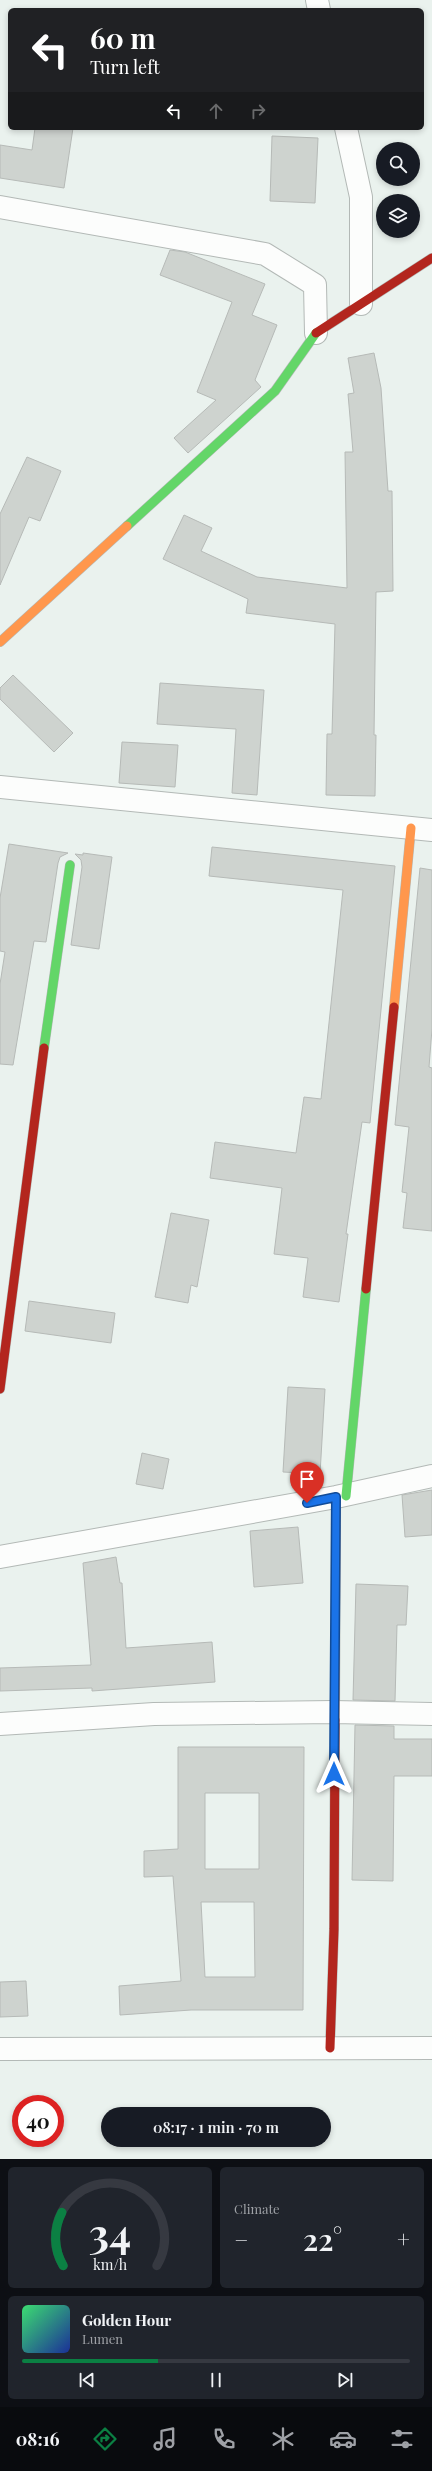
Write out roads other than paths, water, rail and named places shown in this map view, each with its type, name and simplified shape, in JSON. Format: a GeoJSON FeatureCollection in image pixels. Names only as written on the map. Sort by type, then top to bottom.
{"type":"FeatureCollection","features":[{"type":"Feature","properties":{"kind":"street"},"geometry":{"type":"LineString","coordinates":[[346,130],[361,197],[361,304]]}},
{"type":"Feature","properties":{"kind":"street"},"geometry":{"type":"LineString","coordinates":[[0,207],[265,254],[316,285],[316,333]]}},
{"type":"Feature","properties":{"kind":"street"},"geometry":{"type":"LineString","coordinates":[[0,642],[276,391],[316,333],[432,258]]}},
{"type":"Feature","properties":{"kind":"street"},"geometry":{"type":"LineString","coordinates":[[0,787],[422,829],[341,1496],[334,1712],[334,1929],[330,2048]]}},
{"type":"Feature","properties":{"kind":"street"},"geometry":{"type":"LineString","coordinates":[[0,1389],[33,1126],[70,865]]}},
{"type":"Feature","properties":{"kind":"street"},"geometry":{"type":"LineString","coordinates":[[0,1557],[341,1496],[432,1476]]}},
{"type":"Feature","properties":{"kind":"street"},"geometry":{"type":"LineString","coordinates":[[0,1724],[154,1714],[334,1712],[432,1714]]}},
{"type":"Feature","properties":{"kind":"street"},"geometry":{"type":"LineString","coordinates":[[0,2049],[432,2048]]}}]}
